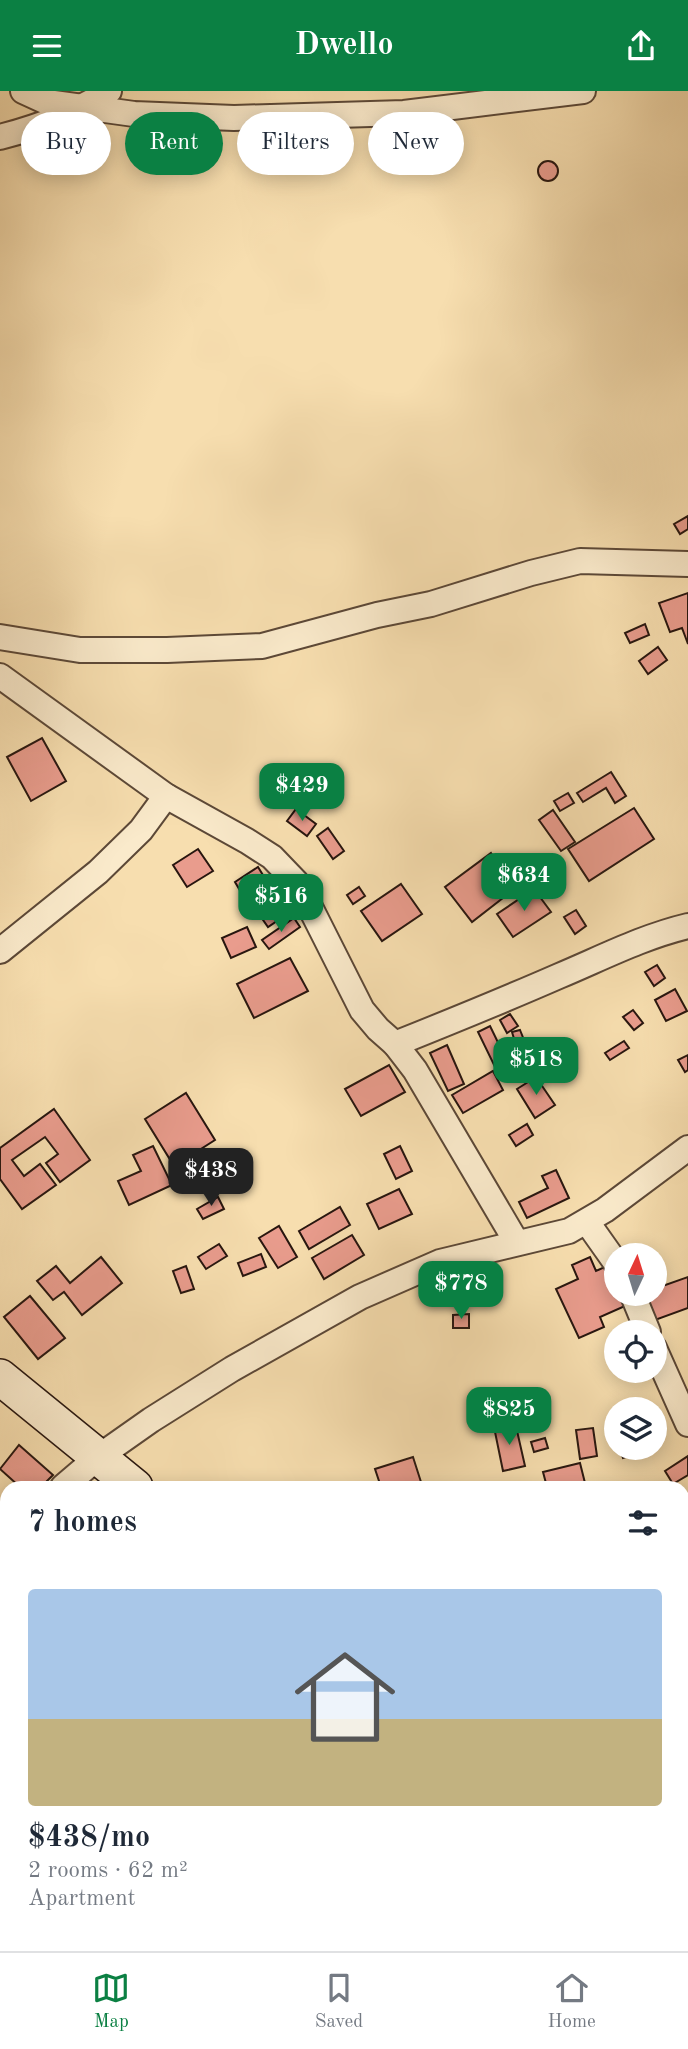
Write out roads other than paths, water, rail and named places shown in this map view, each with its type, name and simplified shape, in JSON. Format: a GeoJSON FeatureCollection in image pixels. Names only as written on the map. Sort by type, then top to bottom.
{"type":"FeatureCollection","features":[{"type":"Feature","properties":{"kind":"street"},"geometry":{"type":"LineString","coordinates":[[23,91],[47,102],[134,114],[234,118],[404,113],[583,91]]}},
{"type":"Feature","properties":{"kind":"street"},"geometry":{"type":"LineString","coordinates":[[0,137],[45,125],[84,107],[109,91]]}},
{"type":"Feature","properties":{"kind":"street"},"geometry":{"type":"LineString","coordinates":[[0,637],[94,650],[262,646],[377,615],[431,604],[580,561],[688,564]]}},
{"type":"Feature","properties":{"kind":"street"},"geometry":{"type":"LineString","coordinates":[[0,677],[166,796],[272,857],[296,882],[362,1010],[395,1044],[415,1070],[517,1243]]}},
{"type":"Feature","properties":{"kind":"street"},"geometry":{"type":"LineString","coordinates":[[0,951],[98,872],[141,830],[166,796]]}},
{"type":"Feature","properties":{"kind":"street"},"geometry":{"type":"LineString","coordinates":[[395,1044],[622,947],[658,933],[688,926]]}},
{"type":"Feature","properties":{"kind":"street"},"geometry":{"type":"LineString","coordinates":[[70,1481],[97,1458],[151,1420],[232,1369],[360,1297],[440,1262],[569,1231],[587,1222],[688,1147]]}},
{"type":"Feature","properties":{"kind":"street"},"geometry":{"type":"LineString","coordinates":[[587,1222],[604,1246]]}},
{"type":"Feature","properties":{"kind":"street"},"geometry":{"type":"LineString","coordinates":[[0,1377],[127,1481]]}},
{"type":"Feature","properties":{"kind":"street"},"geometry":{"type":"LineString","coordinates":[[667,1377],[688,1424]]}}]}
